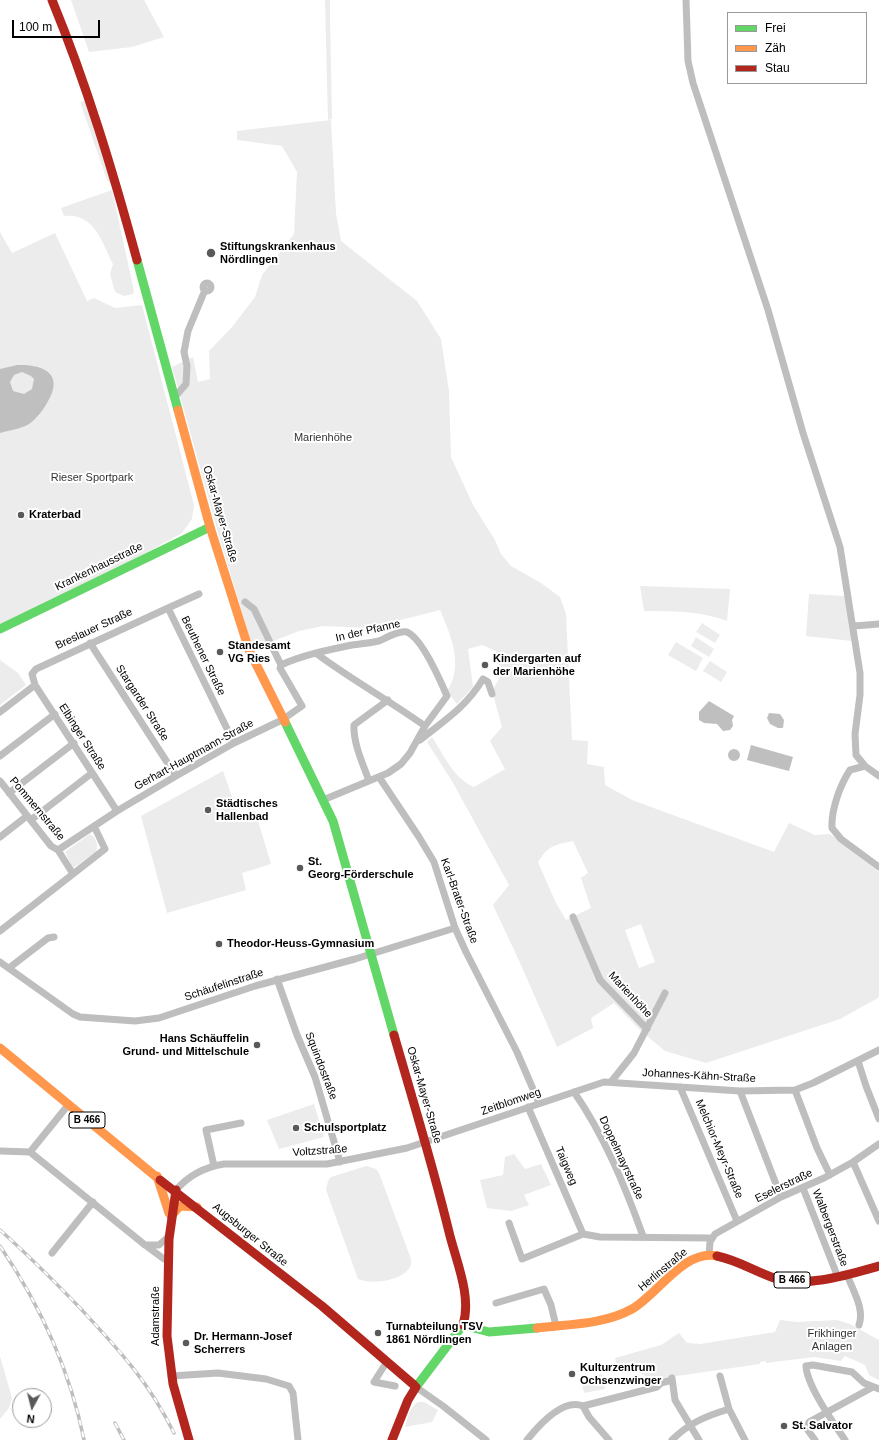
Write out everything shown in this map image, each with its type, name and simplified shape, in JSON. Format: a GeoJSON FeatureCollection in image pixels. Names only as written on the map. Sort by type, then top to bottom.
{"type":"FeatureCollection","features":[{"type":"Feature","properties":{"kind":"main road","name":"Oskar-Mayer-Straße"},"geometry":{"type":"LineString","coordinates":[[52,0],[71,46],[88,95],[126,222],[210,527],[249,650],[282,720],[334,821],[373,953],[426,1143],[463,1287],[466,1315],[463,1325]]}},
{"type":"Feature","properties":{"kind":"main road","name":"Krankenhausstraße"},"geometry":{"type":"LineString","coordinates":[[0,629],[28,614],[210,527]]}},
{"type":"Feature","properties":{"kind":"main road","name":"Augsburger Straße"},"geometry":{"type":"LineString","coordinates":[[0,1048],[69,1104],[116,1145],[176,1190],[322,1306],[386,1363],[416,1387]]}},
{"type":"Feature","properties":{"kind":"main road"},"geometry":{"type":"LineString","coordinates":[[157,1176],[170,1216],[180,1206],[197,1207]]}},
{"type":"Feature","properties":{"kind":"main road","name":"Adamstraße"},"geometry":{"type":"LineString","coordinates":[[176,1190],[170,1216],[168,1330],[171,1376],[189,1440]]}},
{"type":"Feature","properties":{"kind":"main road","name":"Herlinstraße"},"geometry":{"type":"LineString","coordinates":[[463,1325],[487,1332],[499,1333],[592,1322],[627,1312],[654,1294],[692,1259],[709,1254]]}},
{"type":"Feature","properties":{"kind":"main road","name":"B 466"},"geometry":{"type":"LineString","coordinates":[[709,1254],[719,1256],[768,1276],[784,1280],[847,1274],[879,1266]]}},
{"type":"Feature","properties":{"kind":"main road"},"geometry":{"type":"LineString","coordinates":[[392,1440],[398,1429],[406,1403],[416,1387],[463,1325]]}},
{"type":"Feature","properties":{"kind":"street"},"geometry":{"type":"LineString","coordinates":[[686,0],[688,61],[693,83],[768,310],[803,433],[840,547],[859,663],[860,695],[855,745],[856,755],[865,766],[879,776]]}},
{"type":"Feature","properties":{"kind":"street"},"geometry":{"type":"LineString","coordinates":[[174,398],[186,384],[187,366],[184,352],[188,331],[205,290]]}},
{"type":"Feature","properties":{"kind":"street","name":"Beuthener Straße"},"geometry":{"type":"LineString","coordinates":[[199,594],[168,608],[234,743]]}},
{"type":"Feature","properties":{"kind":"street"},"geometry":{"type":"LineString","coordinates":[[245,602],[254,609],[281,665],[280,668],[302,706],[282,720]]}},
{"type":"Feature","properties":{"kind":"street","name":"Breslauer Straße"},"geometry":{"type":"LineString","coordinates":[[32,674],[36,668],[168,608]]}},
{"type":"Feature","properties":{"kind":"street"},"geometry":{"type":"LineString","coordinates":[[854,626],[879,624]]}},
{"type":"Feature","properties":{"kind":"street","name":"In der Pfanne"},"geometry":{"type":"LineString","coordinates":[[281,665],[297,658],[377,641],[402,632],[408,633],[427,655],[439,676],[447,696],[425,726],[401,764],[388,773],[324,800]]}},
{"type":"Feature","properties":{"kind":"street","name":"Stargarder Straße"},"geometry":{"type":"LineString","coordinates":[[90,643],[176,776]]}},
{"type":"Feature","properties":{"kind":"street"},"geometry":{"type":"LineString","coordinates":[[317,654],[342,673],[388,700],[425,726]]}},
{"type":"Feature","properties":{"kind":"street","name":"Elbinger Straße"},"geometry":{"type":"LineString","coordinates":[[32,674],[35,685],[117,810]]}},
{"type":"Feature","properties":{"kind":"street"},"geometry":{"type":"LineString","coordinates":[[416,742],[450,718],[467,702],[483,679],[488,682],[492,694]]}},
{"type":"Feature","properties":{"kind":"street"},"geometry":{"type":"LineString","coordinates":[[0,712],[35,685]]}},
{"type":"Feature","properties":{"kind":"street"},"geometry":{"type":"LineString","coordinates":[[369,781],[353,730],[354,725],[388,700]]}},
{"type":"Feature","properties":{"kind":"street"},"geometry":{"type":"LineString","coordinates":[[0,756],[55,714]]}},
{"type":"Feature","properties":{"kind":"street","name":"Gerhart-Hauptmann-Straße"},"geometry":{"type":"LineString","coordinates":[[58,850],[117,810],[234,743],[282,720]]}},
{"type":"Feature","properties":{"kind":"street"},"geometry":{"type":"LineString","coordinates":[[9,793],[74,743]]}},
{"type":"Feature","properties":{"kind":"street"},"geometry":{"type":"LineString","coordinates":[[865,766],[850,770],[845,777],[835,808],[832,828],[841,840],[879,867]]}},
{"type":"Feature","properties":{"kind":"street"},"geometry":{"type":"LineString","coordinates":[[0,837],[92,773]]}},
{"type":"Feature","properties":{"kind":"street","name":"Karl-Brater-Straße"},"geometry":{"type":"LineString","coordinates":[[379,777],[434,862],[455,928],[517,1052],[539,1103]]}},
{"type":"Feature","properties":{"kind":"street","name":"Pommernstraße"},"geometry":{"type":"LineString","coordinates":[[0,781],[51,846],[58,850],[71,875]]}},
{"type":"Feature","properties":{"kind":"street"},"geometry":{"type":"LineString","coordinates":[[0,931],[105,849],[94,826]]}},
{"type":"Feature","properties":{"kind":"street","name":"Marienhöhe"},"geometry":{"type":"LineString","coordinates":[[573,917],[600,980],[647,1029],[665,993]]}},
{"type":"Feature","properties":{"kind":"street","name":"Schäufelinstraße"},"geometry":{"type":"LineString","coordinates":[[0,962],[73,1014],[80,1017],[135,1021],[162,1017],[277,979],[373,953],[455,928]]}},
{"type":"Feature","properties":{"kind":"street"},"geometry":{"type":"LineString","coordinates":[[9,968],[48,938],[54,937]]}},
{"type":"Feature","properties":{"kind":"street","name":"Squindostraße"},"geometry":{"type":"LineString","coordinates":[[277,979],[297,1035],[315,1077],[340,1162]]}},
{"type":"Feature","properties":{"kind":"street"},"geometry":{"type":"LineString","coordinates":[[607,1082],[634,1053],[647,1029]]}},
{"type":"Feature","properties":{"kind":"street","name":"Johannes-Kähn-Straße"},"geometry":{"type":"LineString","coordinates":[[607,1082],[740,1091],[795,1090],[813,1083],[879,1050]]}},
{"type":"Feature","properties":{"kind":"street"},"geometry":{"type":"LineString","coordinates":[[858,1061],[879,1119]]}},
{"type":"Feature","properties":{"kind":"street","name":"Zeitblomweg"},"geometry":{"type":"LineString","coordinates":[[426,1143],[539,1103],[607,1082]]}},
{"type":"Feature","properties":{"kind":"street","name":"Melchior-Meyr-Straße"},"geometry":{"type":"LineString","coordinates":[[680,1087],[737,1221]]}},
{"type":"Feature","properties":{"kind":"street"},"geometry":{"type":"LineString","coordinates":[[795,1090],[830,1175]]}},
{"type":"Feature","properties":{"kind":"street"},"geometry":{"type":"LineString","coordinates":[[740,1091],[781,1198]]}},
{"type":"Feature","properties":{"kind":"street","name":"Doppelmayrstraße"},"geometry":{"type":"LineString","coordinates":[[574,1092],[585,1108],[627,1192],[643,1236]]}},
{"type":"Feature","properties":{"kind":"street"},"geometry":{"type":"LineString","coordinates":[[30,1152],[69,1104]]}},
{"type":"Feature","properties":{"kind":"street","name":"Taigweg"},"geometry":{"type":"LineString","coordinates":[[528,1107],[583,1234]]}},
{"type":"Feature","properties":{"kind":"street"},"geometry":{"type":"LineString","coordinates":[[214,1166],[206,1130],[241,1123]]}},
{"type":"Feature","properties":{"kind":"street","name":"Voltzstraße"},"geometry":{"type":"LineString","coordinates":[[176,1190],[202,1170],[214,1166],[340,1162],[426,1143]]}},
{"type":"Feature","properties":{"kind":"street","name":"Eselerstraße"},"geometry":{"type":"LineString","coordinates":[[712,1238],[737,1221],[830,1175],[853,1162],[879,1144]]}},
{"type":"Feature","properties":{"kind":"street"},"geometry":{"type":"LineString","coordinates":[[0,1151],[30,1152],[145,1245],[164,1259],[169,1260]]}},
{"type":"Feature","properties":{"kind":"street"},"geometry":{"type":"LineString","coordinates":[[853,1162],[879,1222]]}},
{"type":"Feature","properties":{"kind":"street","name":"Walbergerstraße"},"geometry":{"type":"LineString","coordinates":[[803,1188],[837,1275]]}},
{"type":"Feature","properties":{"kind":"street"},"geometry":{"type":"LineString","coordinates":[[52,1253],[93,1202]]}},
{"type":"Feature","properties":{"kind":"street"},"geometry":{"type":"LineString","coordinates":[[509,1223],[522,1259],[583,1234],[600,1237],[643,1236],[712,1238],[709,1254]]}},
{"type":"Feature","properties":{"kind":"street"},"geometry":{"type":"LineString","coordinates":[[145,1245],[158,1245],[169,1236]]}},
{"type":"Feature","properties":{"kind":"street"},"geometry":{"type":"LineString","coordinates":[[847,1274],[860,1308],[861,1318],[859,1325]]}},
{"type":"Feature","properties":{"kind":"street"},"geometry":{"type":"LineString","coordinates":[[496,1303],[544,1289],[552,1306],[556,1326]]}},
{"type":"Feature","properties":{"kind":"street"},"geometry":{"type":"LineString","coordinates":[[386,1363],[374,1382],[395,1386]]}},
{"type":"Feature","properties":{"kind":"street"},"geometry":{"type":"LineString","coordinates":[[845,1440],[806,1375],[806,1366],[813,1365],[852,1372],[864,1383],[876,1388]]}},
{"type":"Feature","properties":{"kind":"street"},"geometry":{"type":"LineString","coordinates":[[171,1376],[218,1373],[266,1379],[289,1386],[293,1393],[298,1440]]}},
{"type":"Feature","properties":{"kind":"street"},"geometry":{"type":"LineString","coordinates":[[720,1376],[729,1410],[745,1440]]}},
{"type":"Feature","properties":{"kind":"street"},"geometry":{"type":"LineString","coordinates":[[530,1439],[558,1409],[576,1403],[583,1406],[657,1387],[672,1379],[675,1400],[699,1440]]}},
{"type":"Feature","properties":{"kind":"street","name":"Augsburger Straße"},"geometry":{"type":"LineString","coordinates":[[416,1387],[486,1440]]}},
{"type":"Feature","properties":{"kind":"street"},"geometry":{"type":"LineString","coordinates":[[815,1440],[807,1429],[809,1422],[876,1388]]}},
{"type":"Feature","properties":{"kind":"street"},"geometry":{"type":"LineString","coordinates":[[583,1406],[589,1417],[609,1440]]}},
{"type":"Feature","properties":{"kind":"street"},"geometry":{"type":"LineString","coordinates":[[672,1440],[689,1425],[704,1416],[729,1410]]}},
{"type":"Feature","properties":{"kind":"green space"},"geometry":{"type":"Polygon","coordinates":[[[71,0],[144,0],[164,37],[132,47],[89,52],[71,0]]]}},
{"type":"Feature","properties":{"kind":"green space"},"geometry":{"type":"Polygon","coordinates":[[[325,0],[330,0],[332,119],[328,120],[325,0]]]}},
{"type":"Feature","properties":{"kind":"green space"},"geometry":{"type":"Polygon","coordinates":[[[85,100],[87,101],[112,185],[107,180],[81,105],[81,102],[85,100]]]}},
{"type":"Feature","properties":{"kind":"green space","name":"Marienhöhe"},"geometry":{"type":"Polygon","coordinates":[[[331,120],[336,213],[341,241],[417,301],[441,339],[449,391],[451,457],[473,505],[495,540],[501,554],[511,566],[541,583],[560,597],[566,614],[572,740],[588,741],[587,764],[604,767],[605,785],[632,800],[774,852],[789,823],[815,835],[830,834],[879,872],[879,997],[840,1019],[706,1063],[665,1051],[641,1031],[614,1003],[591,1018],[593,1028],[557,1047],[493,905],[509,885],[452,781],[427,742],[432,737],[460,778],[474,787],[505,769],[490,741],[502,727],[492,691],[501,675],[496,651],[482,645],[468,649],[473,687],[457,704],[447,691],[455,671],[455,661],[452,640],[440,610],[369,628],[323,626],[299,631],[253,649],[218,532],[172,367],[193,357],[198,382],[210,379],[209,351],[232,327],[255,297],[262,275],[294,234],[297,172],[282,146],[237,140],[237,131],[331,120]],[[573,841],[552,847],[545,852],[538,862],[555,901],[566,920],[591,908],[581,878],[588,873],[573,841]],[[641,924],[625,930],[639,968],[655,962],[641,924]]]}},
{"type":"Feature","properties":{"kind":"green space"},"geometry":{"type":"Polygon","coordinates":[[[112,190],[134,291],[133,294],[124,296],[115,292],[110,274],[113,264],[96,230],[83,219],[74,216],[64,216],[61,208],[112,190]]]}},
{"type":"Feature","properties":{"kind":"green space","name":"Rieser Sportpark"},"geometry":{"type":"Polygon","coordinates":[[[0,232],[12,253],[55,233],[87,301],[94,298],[115,308],[142,305],[194,505],[192,519],[182,533],[0,634],[0,232]]]}},
{"type":"Feature","properties":{"kind":"green space"},"geometry":{"type":"Polygon","coordinates":[[[640,586],[730,589],[727,621],[697,613],[644,611],[640,586]]]}},
{"type":"Feature","properties":{"kind":"green space"},"geometry":{"type":"Polygon","coordinates":[[[809,594],[845,596],[852,641],[806,636],[809,594]]]}},
{"type":"Feature","properties":{"kind":"green space"},"geometry":{"type":"Polygon","coordinates":[[[702,623],[720,635],[715,643],[696,632],[702,623]]]}},
{"type":"Feature","properties":{"kind":"green space"},"geometry":{"type":"Polygon","coordinates":[[[696,637],[714,649],[709,657],[691,646],[696,637]]]}},
{"type":"Feature","properties":{"kind":"green space"},"geometry":{"type":"Polygon","coordinates":[[[676,642],[703,658],[696,671],[668,655],[676,642]]]}},
{"type":"Feature","properties":{"kind":"green space"},"geometry":{"type":"Polygon","coordinates":[[[0,660],[18,673],[26,685],[0,705],[0,660]]]}},
{"type":"Feature","properties":{"kind":"green space"},"geometry":{"type":"Polygon","coordinates":[[[710,661],[727,672],[721,682],[703,671],[710,661]]]}},
{"type":"Feature","properties":{"kind":"green space"},"geometry":{"type":"Polygon","coordinates":[[[223,771],[238,814],[255,811],[271,864],[242,873],[246,890],[167,913],[141,816],[223,771]]]}},
{"type":"Feature","properties":{"kind":"green space"},"geometry":{"type":"Polygon","coordinates":[[[90,834],[96,842],[96,852],[73,868],[65,852],[90,834]]]}},
{"type":"Feature","properties":{"kind":"green space","name":"Schulsportplatz"},"geometry":{"type":"Polygon","coordinates":[[[314,1104],[324,1137],[279,1149],[267,1120],[314,1104]]]}},
{"type":"Feature","properties":{"kind":"green space"},"geometry":{"type":"Polygon","coordinates":[[[514,1154],[525,1169],[541,1164],[551,1185],[524,1195],[529,1205],[511,1211],[487,1208],[480,1180],[503,1175],[505,1157],[514,1154]]]}},
{"type":"Feature","properties":{"kind":"green space"},"geometry":{"type":"Polygon","coordinates":[[[366,1166],[376,1169],[379,1173],[411,1259],[411,1265],[402,1275],[388,1280],[372,1282],[358,1279],[326,1190],[328,1181],[331,1177],[366,1166]]]}},
{"type":"Feature","properties":{"kind":"green space","name":"Frikhinger Anlagen"},"geometry":{"type":"Polygon","coordinates":[[[780,1320],[797,1322],[837,1320],[850,1324],[879,1340],[879,1380],[869,1375],[865,1365],[845,1356],[841,1361],[814,1357],[766,1363],[766,1361],[760,1362],[760,1364],[649,1380],[640,1373],[621,1373],[617,1367],[615,1358],[661,1345],[679,1333],[687,1343],[700,1344],[775,1332],[780,1320]]]}},
{"type":"Feature","properties":{"kind":"green space"},"geometry":{"type":"Polygon","coordinates":[[[0,1356],[12,1398],[9,1408],[0,1419],[0,1356]]]}},
{"type":"Feature","properties":{"kind":"green space"},"geometry":{"type":"Polygon","coordinates":[[[602,1374],[605,1389],[584,1393],[581,1378],[602,1374]]]}},
{"type":"Feature","properties":{"kind":"green space"},"geometry":{"type":"Polygon","coordinates":[[[418,1402],[424,1402],[438,1410],[432,1422],[405,1427],[411,1410],[418,1402]]]}},
{"type":"Feature","properties":{"kind":"shaded area"},"geometry":{"type":"Polygon","coordinates":[[[17,365],[36,366],[49,373],[53,378],[54,385],[47,403],[40,414],[32,422],[22,427],[0,433],[0,369],[17,365]],[[22,372],[14,375],[10,382],[13,391],[24,394],[32,389],[34,379],[22,372]]]}},
{"type":"Feature","properties":{"kind":"shaded area"},"geometry":{"type":"Polygon","coordinates":[[[709,701],[734,716],[732,720],[733,726],[730,730],[723,731],[717,724],[704,723],[699,720],[699,712],[709,701]]]}},
{"type":"Feature","properties":{"kind":"shaded area"},"geometry":{"type":"Polygon","coordinates":[[[769,713],[780,714],[784,720],[783,728],[778,728],[770,724],[767,718],[769,713]]]}},
{"type":"Feature","properties":{"kind":"shaded area"},"geometry":{"type":"Polygon","coordinates":[[[751,745],[793,757],[789,771],[747,760],[751,745]]]}},
{"type":"Feature","properties":{"kind":"shaded area"},"geometry":{"type":"Polygon","coordinates":[[[732,749],[736,749],[740,755],[736,761],[732,761],[728,757],[728,753],[732,749]]]}},
{"type":"Feature","properties":{"kind":"railway"},"geometry":{"type":"LineString","coordinates":[[0,1230],[81,1309],[121,1353],[144,1382],[174,1433]]}},
{"type":"Feature","properties":{"kind":"railway"},"geometry":{"type":"LineString","coordinates":[[0,1246],[28,1291],[52,1339],[71,1388],[84,1440]]}},
{"type":"Feature","properties":{"kind":"railway"},"geometry":{"type":"LineString","coordinates":[[115,1423],[124,1440]]}},
{"type":"Feature","properties":{"kind":"traffic: fast"},"geometry":{"type":"LineString","coordinates":[[137,260],[178,410]]}},
{"type":"Feature","properties":{"kind":"traffic: fast"},"geometry":{"type":"LineString","coordinates":[[0,629],[210,527]]}},
{"type":"Feature","properties":{"kind":"traffic: fast"},"geometry":{"type":"LineString","coordinates":[[285,722],[333,821],[394,1035]]}},
{"type":"Feature","properties":{"kind":"traffic: fast"},"geometry":{"type":"LineString","coordinates":[[414,1385],[416,1387],[463,1325],[489,1332],[537,1328]]}},
{"type":"Feature","properties":{"kind":"traffic: slow"},"geometry":{"type":"LineString","coordinates":[[178,410],[210,527],[249,650],[285,722]]}},
{"type":"Feature","properties":{"kind":"traffic: slow"},"geometry":{"type":"LineString","coordinates":[[0,1048],[160,1180]]}},
{"type":"Feature","properties":{"kind":"traffic: slow"},"geometry":{"type":"LineString","coordinates":[[157,1176],[169,1213]]}},
{"type":"Feature","properties":{"kind":"traffic: slow"},"geometry":{"type":"LineString","coordinates":[[171,1216],[180,1206],[197,1207]]}},
{"type":"Feature","properties":{"kind":"traffic: slow"},"geometry":{"type":"LineString","coordinates":[[537,1328],[585,1323],[621,1314],[642,1302],[672,1274],[693,1259],[705,1256],[717,1256]]}},
{"type":"Feature","properties":{"kind":"traffic: jam"},"geometry":{"type":"LineString","coordinates":[[52,0],[77,64],[99,129],[137,260]]}},
{"type":"Feature","properties":{"kind":"traffic: jam"},"geometry":{"type":"LineString","coordinates":[[394,1035],[430,1158],[462,1278],[466,1302],[463,1325]]}},
{"type":"Feature","properties":{"kind":"traffic: jam"},"geometry":{"type":"LineString","coordinates":[[160,1180],[322,1306],[414,1385]]}},
{"type":"Feature","properties":{"kind":"traffic: jam"},"geometry":{"type":"LineString","coordinates":[[176,1190],[169,1239],[167,1336],[173,1384],[189,1440]]}},
{"type":"Feature","properties":{"kind":"traffic: jam"},"geometry":{"type":"LineString","coordinates":[[717,1256],[732,1260],[774,1278],[799,1282],[826,1279],[879,1266]]}},
{"type":"Feature","properties":{"kind":"traffic: jam"},"geometry":{"type":"LineString","coordinates":[[392,1440],[408,1400],[416,1387]]}},
{"type":"Feature","properties":{"kind":"place","name":"Stiftungskrankenhaus Nördlingen"},"geometry":{"type":"Point","coordinates":[211,253]}},
{"type":"Feature","properties":{"kind":"place","name":"Kraterbad"},"geometry":{"type":"Point","coordinates":[21,515]}},
{"type":"Feature","properties":{"kind":"place","name":"Standesamt VG Ries"},"geometry":{"type":"Point","coordinates":[220,652]}},
{"type":"Feature","properties":{"kind":"place","name":"Kindergarten auf der Marienhöhe"},"geometry":{"type":"Point","coordinates":[485,665]}},
{"type":"Feature","properties":{"kind":"place","name":"Städtisches Hallenbad"},"geometry":{"type":"Point","coordinates":[208,810]}},
{"type":"Feature","properties":{"kind":"place","name":"St. Georg-Förderschule"},"geometry":{"type":"Point","coordinates":[300,868]}},
{"type":"Feature","properties":{"kind":"place","name":"Theodor-Heuss-Gymnasium"},"geometry":{"type":"Point","coordinates":[219,944]}},
{"type":"Feature","properties":{"kind":"place","name":"Hans Schäuffelin Grund- und Mittelschule"},"geometry":{"type":"Point","coordinates":[257,1045]}},
{"type":"Feature","properties":{"kind":"place","name":"Schulsportplatz"},"geometry":{"type":"Point","coordinates":[296,1128]}},
{"type":"Feature","properties":{"kind":"place","name":"Turnabteilung TSV 1861 Nördlingen"},"geometry":{"type":"Point","coordinates":[378,1333]}},
{"type":"Feature","properties":{"kind":"place","name":"Dr. Hermann-Josef Scherrers"},"geometry":{"type":"Point","coordinates":[186,1343]}},
{"type":"Feature","properties":{"kind":"place","name":"Kulturzentrum Ochsenzwinger"},"geometry":{"type":"Point","coordinates":[572,1374]}},
{"type":"Feature","properties":{"kind":"place","name":"St. Salvator"},"geometry":{"type":"Point","coordinates":[784,1426]}}]}
